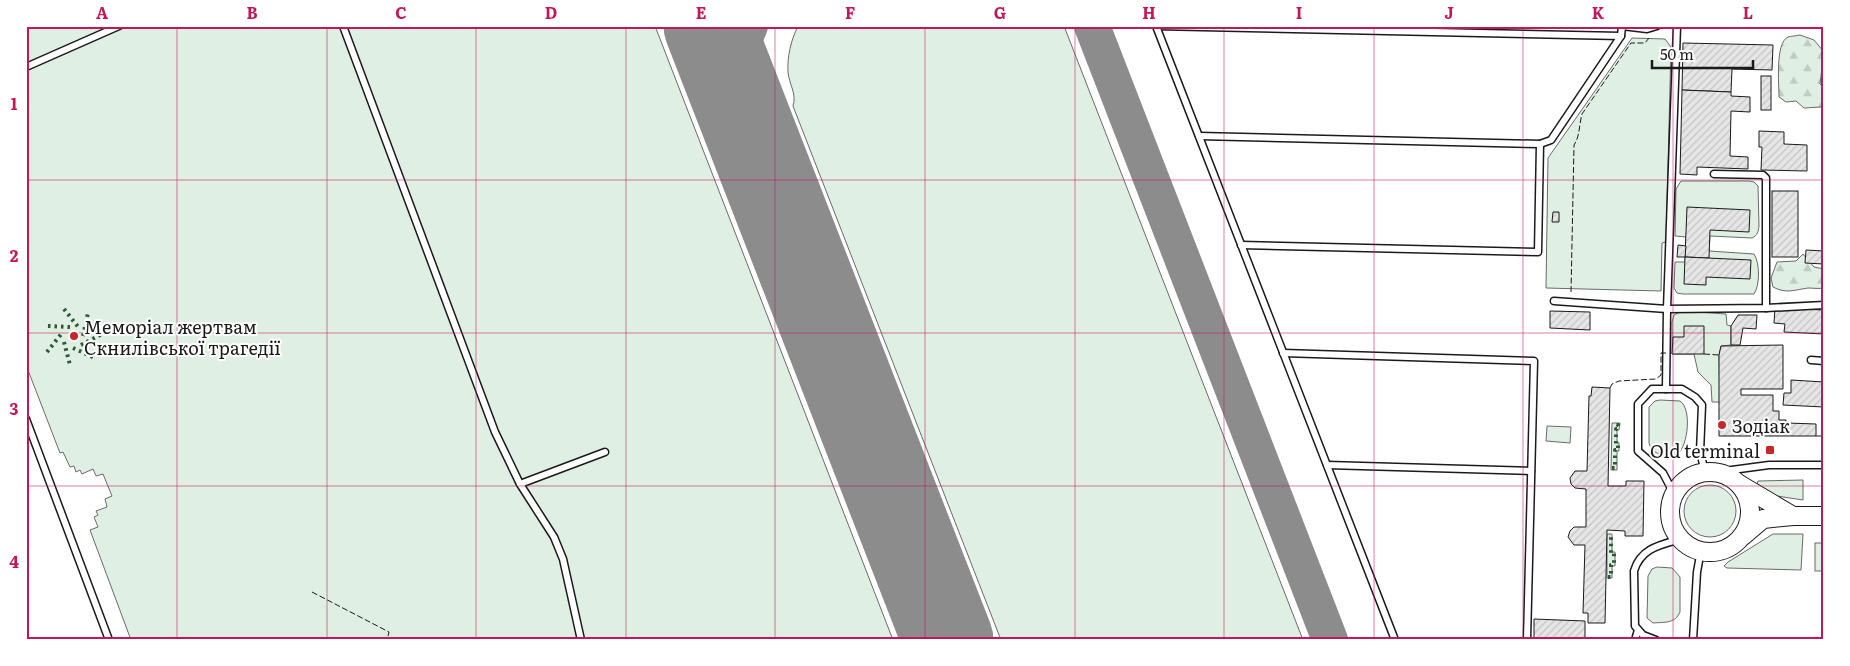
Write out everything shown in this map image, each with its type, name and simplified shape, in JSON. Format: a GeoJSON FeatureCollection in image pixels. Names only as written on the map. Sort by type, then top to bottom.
{"type":"FeatureCollection","features":[{"type":"Feature","properties":{"kind":"main road"},"geometry":{"type":"LineString","coordinates":[[1792,516],[1729,476],[1711,472],[1693,475],[1682,483],[1674,494],[1670,505],[1670,517],[1680,539],[1690,546],[1710,552],[1725,549],[1763,519],[1792,516],[1824,516]]}},
{"type":"Feature","properties":{"kind":"main road"},"geometry":{"type":"LineString","coordinates":[[1736,542],[1744,532],[1749,521],[1750,508],[1747,495],[1740,484]]}},
{"type":"Feature","properties":{"kind":"lane"},"geometry":{"type":"LineString","coordinates":[[26,67],[118,26]]}},
{"type":"Feature","properties":{"kind":"lane"},"geometry":{"type":"LineString","coordinates":[[343,26],[495,432],[520,484],[554,537],[563,559],[581,640]]}},
{"type":"Feature","properties":{"kind":"lane"},"geometry":{"type":"LineString","coordinates":[[1395,640],[1156,26],[1621,36]]}},
{"type":"Feature","properties":{"kind":"lane"},"geometry":{"type":"LineString","coordinates":[[1199,136],[1540,144],[1551,140],[1621,36],[1622,26],[1647,29],[1657,26]]}},
{"type":"Feature","properties":{"kind":"lane"},"geometry":{"type":"LineString","coordinates":[[1666,389],[1677,26]]}},
{"type":"Feature","properties":{"kind":"lane"},"geometry":{"type":"LineString","coordinates":[[1241,245],[1538,252],[1540,144]]}},
{"type":"Feature","properties":{"kind":"lane"},"geometry":{"type":"LineString","coordinates":[[1714,174],[1763,175],[1766,178],[1766,308]]}},
{"type":"Feature","properties":{"kind":"lane"},"geometry":{"type":"LineString","coordinates":[[1554,301],[1667,309],[1766,308],[1824,305]]}},
{"type":"Feature","properties":{"kind":"lane"},"geometry":{"type":"LineString","coordinates":[[1284,354],[1534,361],[1526,640]]}},
{"type":"Feature","properties":{"kind":"lane"},"geometry":{"type":"LineString","coordinates":[[1811,360],[1824,361]]}},
{"type":"Feature","properties":{"kind":"lane"},"geometry":{"type":"LineString","coordinates":[[1674,494],[1663,473],[1638,451],[1638,404],[1652,389],[1682,389],[1690,392],[1702,405],[1700,452],[1711,472],[1769,465],[1824,465]]}},
{"type":"Feature","properties":{"kind":"lane"},"geometry":{"type":"LineString","coordinates":[[26,419],[109,640]]}},
{"type":"Feature","properties":{"kind":"lane"},"geometry":{"type":"LineString","coordinates":[[520,484],[605,452]]}},
{"type":"Feature","properties":{"kind":"lane"},"geometry":{"type":"LineString","coordinates":[[1327,465],[1531,471]]}},
{"type":"Feature","properties":{"kind":"lane"},"geometry":{"type":"LineString","coordinates":[[1656,640],[1643,635],[1635,626],[1634,571],[1637,563],[1646,551],[1680,539]]}},
{"type":"Feature","properties":{"kind":"lane"},"geometry":{"type":"LineString","coordinates":[[1693,640],[1697,572],[1701,550]]}},
{"type":"Feature","properties":{"kind":"lane"},"geometry":{"type":"LineString","coordinates":[[1634,640],[1638,630]]}},
{"type":"Feature","properties":{"kind":"green space"},"geometry":{"type":"Polygon","coordinates":[[[26,26],[655,26],[893,640],[131,640],[90,530],[98,527],[94,517],[98,515],[96,511],[107,507],[105,499],[112,496],[103,474],[96,476],[93,469],[82,474],[80,470],[76,472],[74,466],[70,467],[63,452],[60,453],[26,365],[26,306],[28,305],[26,300],[26,26]]]}},
{"type":"Feature","properties":{"kind":"green space"},"geometry":{"type":"Polygon","coordinates":[[[798,26],[1064,26],[1303,640],[1001,640],[793,106],[794,97],[788,72],[788,60],[791,43],[798,26]]]}},
{"type":"Feature","properties":{"kind":"green space"},"geometry":{"type":"Polygon","coordinates":[[[1800,35],[1814,40],[1824,52],[1820,84],[1824,88],[1824,103],[1821,107],[1804,108],[1796,101],[1786,102],[1779,97],[1779,55],[1781,47],[1788,37],[1800,35]]]}},
{"type":"Feature","properties":{"kind":"green space"},"geometry":{"type":"Polygon","coordinates":[[[1632,38],[1665,39],[1671,47],[1666,242],[1662,243],[1661,291],[1546,288],[1548,158],[1632,38]]]}},
{"type":"Feature","properties":{"kind":"green space"},"geometry":{"type":"Polygon","coordinates":[[[1681,181],[1749,181],[1754,182],[1758,186],[1759,226],[1757,234],[1752,238],[1710,236],[1709,251],[1754,254],[1759,274],[1754,294],[1677,293],[1674,288],[1675,262],[1685,262],[1686,237],[1675,236],[1676,189],[1681,181]]]}},
{"type":"Feature","properties":{"kind":"green space"},"geometry":{"type":"Polygon","coordinates":[[[1803,254],[1814,267],[1824,269],[1824,288],[1786,291],[1773,287],[1771,278],[1777,262],[1796,261],[1803,254]]]}},
{"type":"Feature","properties":{"kind":"green space"},"geometry":{"type":"Polygon","coordinates":[[[1682,311],[1726,314],[1727,325],[1731,326],[1731,345],[1721,346],[1719,355],[1720,402],[1712,402],[1711,385],[1698,372],[1694,354],[1672,354],[1672,322],[1674,315],[1682,311]]]}},
{"type":"Feature","properties":{"kind":"green space"},"geometry":{"type":"Polygon","coordinates":[[[1655,401],[1680,401],[1686,411],[1686,435],[1678,454],[1665,455],[1657,453],[1651,448],[1649,443],[1649,407],[1655,401]]]}},
{"type":"Feature","properties":{"kind":"green space"},"geometry":{"type":"Polygon","coordinates":[[[1612,423],[1620,423],[1619,430],[1617,430],[1619,451],[1617,451],[1617,470],[1611,470],[1612,423]]]}},
{"type":"Feature","properties":{"kind":"green space"},"geometry":{"type":"Polygon","coordinates":[[[1547,426],[1571,427],[1570,443],[1546,441],[1547,426]]]}},
{"type":"Feature","properties":{"kind":"green space"},"geometry":{"type":"Polygon","coordinates":[[[1803,480],[1803,500],[1777,496],[1757,484],[1758,481],[1803,480]]]}},
{"type":"Feature","properties":{"kind":"green space"},"geometry":{"type":"Polygon","coordinates":[[[1710,485],[1720,487],[1728,493],[1734,501],[1736,511],[1734,521],[1728,529],[1720,535],[1710,537],[1700,535],[1692,529],[1686,521],[1684,511],[1686,501],[1692,493],[1700,487],[1710,485]]]}},
{"type":"Feature","properties":{"kind":"green space"},"geometry":{"type":"Polygon","coordinates":[[[1607,534],[1612,534],[1612,552],[1615,552],[1615,566],[1612,566],[1612,578],[1607,578],[1607,534]]]}},
{"type":"Feature","properties":{"kind":"green space"},"geometry":{"type":"Polygon","coordinates":[[[1773,534],[1803,534],[1801,570],[1727,568],[1724,566],[1728,562],[1773,534]]]}},
{"type":"Feature","properties":{"kind":"green space"},"geometry":{"type":"Polygon","coordinates":[[[1815,543],[1824,543],[1824,571],[1815,571],[1815,543]]]}},
{"type":"Feature","properties":{"kind":"green space"},"geometry":{"type":"Polygon","coordinates":[[[1657,567],[1672,568],[1680,577],[1680,612],[1675,619],[1653,623],[1647,618],[1648,576],[1652,569],[1657,567]]]}},
{"type":"Feature","properties":{"kind":"building"},"geometry":{"type":"Polygon","coordinates":[[[1683,43],[1773,45],[1772,70],[1732,69],[1731,92],[1682,90],[1683,43]]]}},
{"type":"Feature","properties":{"kind":"building"},"geometry":{"type":"Polygon","coordinates":[[[1761,76],[1771,76],[1771,110],[1761,110],[1761,76]]]}},
{"type":"Feature","properties":{"kind":"building"},"geometry":{"type":"Polygon","coordinates":[[[1682,90],[1731,92],[1731,96],[1750,97],[1750,112],[1731,111],[1730,156],[1748,157],[1748,169],[1697,167],[1697,175],[1680,174],[1682,90]]]}},
{"type":"Feature","properties":{"kind":"building"},"geometry":{"type":"Polygon","coordinates":[[[1759,131],[1784,132],[1784,144],[1807,145],[1807,171],[1761,170],[1762,147],[1759,147],[1759,131]]]}},
{"type":"Feature","properties":{"kind":"building"},"geometry":{"type":"Polygon","coordinates":[[[1772,191],[1798,191],[1798,257],[1772,257],[1772,191]]]}},
{"type":"Feature","properties":{"kind":"building"},"geometry":{"type":"Polygon","coordinates":[[[1687,207],[1750,210],[1749,232],[1710,230],[1709,258],[1685,257],[1687,207]]]}},
{"type":"Feature","properties":{"kind":"building"},"geometry":{"type":"Polygon","coordinates":[[[1553,212],[1559,212],[1559,222],[1552,222],[1553,212]]]}},
{"type":"Feature","properties":{"kind":"building"},"geometry":{"type":"Polygon","coordinates":[[[1678,245],[1686,246],[1685,257],[1677,257],[1678,245]]]}},
{"type":"Feature","properties":{"kind":"building"},"geometry":{"type":"Polygon","coordinates":[[[1806,250],[1824,251],[1824,264],[1805,263],[1806,250]]]}},
{"type":"Feature","properties":{"kind":"building"},"geometry":{"type":"Polygon","coordinates":[[[1685,257],[1751,260],[1750,279],[1706,277],[1706,285],[1684,284],[1685,257]]]}},
{"type":"Feature","properties":{"kind":"building"},"geometry":{"type":"Polygon","coordinates":[[[1775,308],[1824,310],[1824,334],[1784,332],[1785,324],[1774,323],[1775,308]]]}},
{"type":"Feature","properties":{"kind":"building"},"geometry":{"type":"Polygon","coordinates":[[[1550,311],[1590,312],[1590,330],[1550,328],[1550,311]]]}},
{"type":"Feature","properties":{"kind":"building"},"geometry":{"type":"Polygon","coordinates":[[[1738,315],[1757,315],[1756,329],[1743,328],[1740,345],[1731,345],[1731,326],[1738,315]]]}},
{"type":"Feature","properties":{"kind":"building"},"geometry":{"type":"Polygon","coordinates":[[[1684,326],[1704,326],[1704,354],[1672,354],[1673,337],[1684,337],[1684,326]]]}},
{"type":"Feature","properties":{"kind":"building"},"geometry":{"type":"Polygon","coordinates":[[[1783,345],[1783,389],[1741,389],[1741,395],[1773,395],[1773,411],[1779,411],[1779,420],[1786,420],[1786,423],[1816,424],[1816,436],[1719,436],[1719,355],[1721,346],[1783,345]]]}},
{"type":"Feature","properties":{"kind":"building"},"geometry":{"type":"Polygon","coordinates":[[[1791,380],[1824,382],[1824,407],[1783,405],[1784,393],[1791,393],[1791,380]]]}},
{"type":"Feature","properties":{"kind":"building"},"geometry":{"type":"Polygon","coordinates":[[[1592,387],[1610,388],[1608,486],[1626,486],[1626,481],[1644,481],[1643,536],[1625,536],[1625,531],[1607,530],[1605,623],[1588,623],[1588,613],[1583,613],[1585,545],[1574,545],[1568,537],[1574,527],[1586,527],[1586,489],[1575,488],[1571,484],[1570,478],[1575,471],[1587,471],[1589,396],[1591,396],[1592,387]]]}},
{"type":"Feature","properties":{"kind":"building"},"geometry":{"type":"Polygon","coordinates":[[[1534,619],[1585,621],[1585,640],[1534,640],[1534,619]]]}},
{"type":"Feature","properties":{"kind":"taxiway"},"geometry":{"type":"LineString","coordinates":[[742,110],[738,89],[738,68],[750,26]]}},
{"type":"Feature","properties":{"kind":"taxiway"},"geometry":{"type":"LineString","coordinates":[[1092,26],[1330,640]]}},
{"type":"Feature","properties":{"kind":"runway"},"geometry":{"type":"LineString","coordinates":[[709,26],[948,640]]}},
{"type":"Feature","properties":{"kind":"hedge"},"geometry":{"type":"LineString","coordinates":[[64,309],[79,328]]}},
{"type":"Feature","properties":{"kind":"hedge"},"geometry":{"type":"LineString","coordinates":[[83,336],[88,313]]}},
{"type":"Feature","properties":{"kind":"hedge"},"geometry":{"type":"LineString","coordinates":[[48,326],[70,327]]}},
{"type":"Feature","properties":{"kind":"hedge"},"geometry":{"type":"LineString","coordinates":[[47,352],[62,333]]}},
{"type":"Feature","properties":{"kind":"hedge"},"geometry":{"type":"LineString","coordinates":[[81,345],[102,334]]}},
{"type":"Feature","properties":{"kind":"hedge"},"geometry":{"type":"LineString","coordinates":[[64,342],[70,365]]}},
{"type":"Feature","properties":{"kind":"hedge"},"geometry":{"type":"LineString","coordinates":[[73,348],[95,358]]}},
{"type":"Feature","properties":{"kind":"hedge"},"geometry":{"type":"LineString","coordinates":[[1612,468],[1615,468],[1615,450],[1618,450],[1618,444],[1616,444],[1616,429],[1618,429],[1618,425],[1613,425]]}},
{"type":"Feature","properties":{"kind":"hedge"},"geometry":{"type":"LineString","coordinates":[[1608,577],[1611,577],[1611,565],[1614,564],[1614,553],[1611,553],[1611,535],[1609,535]]}},
{"type":"Feature","properties":{"kind":"fence"},"geometry":{"type":"LineString","coordinates":[[1571,292],[1574,145],[1582,114],[1631,43],[1645,43],[1649,38]]}},
{"type":"Feature","properties":{"kind":"fence"},"geometry":{"type":"LineString","coordinates":[[1610,388],[1612,384],[1619,381],[1656,379],[1661,375],[1661,353],[1667,353]]}},
{"type":"Feature","properties":{"kind":"fence"},"geometry":{"type":"LineString","coordinates":[[1704,354],[1719,355]]}},
{"type":"Feature","properties":{"kind":"fence"},"geometry":{"type":"LineString","coordinates":[[1816,436],[1824,436]]}},
{"type":"Feature","properties":{"kind":"fence"},"geometry":{"type":"LineString","coordinates":[[312,592],[389,632],[387,640]]}},
{"type":"Feature","properties":{"kind":"place","name":"Меморіал жертвам Скнилівської трагедії"},"geometry":{"type":"Point","coordinates":[74,336]}},
{"type":"Feature","properties":{"kind":"place","name":"Зодіак"},"geometry":{"type":"Point","coordinates":[1722,425]}},
{"type":"Feature","properties":{"kind":"place","name":"Old terminal"},"geometry":{"type":"Point","coordinates":[1770,450]}}]}
